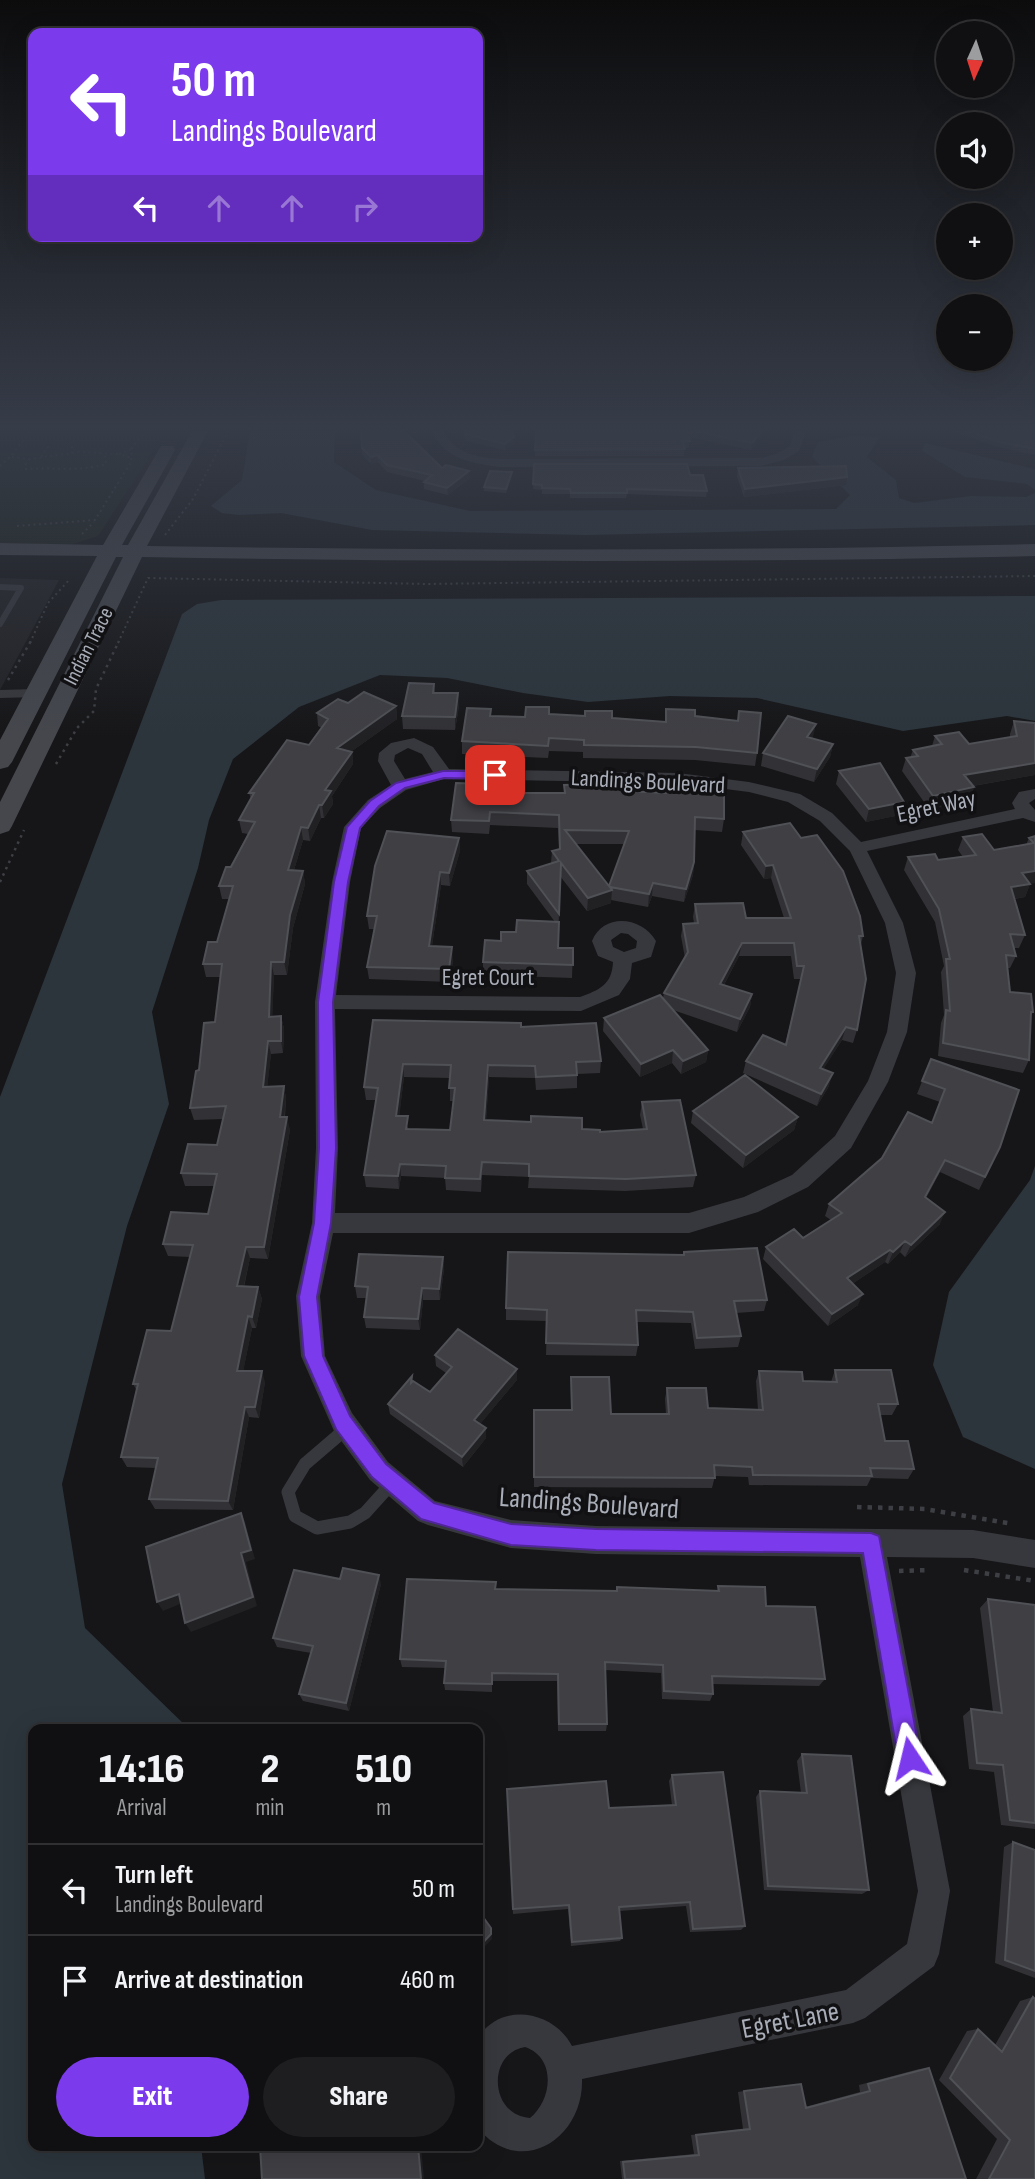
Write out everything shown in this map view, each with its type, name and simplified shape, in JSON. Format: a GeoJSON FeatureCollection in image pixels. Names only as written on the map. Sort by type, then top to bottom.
{"type":"FeatureCollection","features":[{"type":"Feature","properties":{"kind":"street","name":"Indian Trace"},"geometry":{"type":"LineString","coordinates":[[0,762],[121,533]]}},
{"type":"Feature","properties":{"kind":"street","name":"Indian Trace"},"geometry":{"type":"LineString","coordinates":[[0,825],[151,533]]}},
{"type":"Feature","properties":{"kind":"street"},"geometry":{"type":"LineString","coordinates":[[0,549],[107,557],[136,565],[688,570],[1035,564]]}},
{"type":"Feature","properties":{"kind":"street"},"geometry":{"type":"LineString","coordinates":[[136,565],[330,556],[826,555],[1035,550]]}},
{"type":"Feature","properties":{"kind":"street"},"geometry":{"type":"LineString","coordinates":[[0,562],[107,557]]}},
{"type":"Feature","properties":{"kind":"street"},"geometry":{"type":"LineString","coordinates":[[400,786],[386,761],[387,753],[395,747],[421,745],[431,751],[443,774]]}},
{"type":"Feature","properties":{"kind":"street","name":"Landings Boulevard"},"geometry":{"type":"LineString","coordinates":[[323,1223],[689,1223],[750,1205],[800,1181],[842,1142],[877,1082],[897,1032],[906,973],[894,923],[857,848],[826,817],[794,798],[749,787],[678,778],[443,774],[400,786],[374,804],[353,827],[341,882],[325,1002],[327,1148],[323,1223],[308,1297],[313,1356],[347,1428],[379,1471],[428,1512],[511,1534],[596,1540],[874,1557],[973,1544],[1035,1554]]}},
{"type":"Feature","properties":{"kind":"street","name":"Egret Way"},"geometry":{"type":"LineString","coordinates":[[1030,815],[1021,807],[1021,799],[1035,794]]}},
{"type":"Feature","properties":{"kind":"street","name":"Egret Way"},"geometry":{"type":"LineString","coordinates":[[857,848],[1030,815]]}},
{"type":"Feature","properties":{"kind":"street","name":"Egret Court"},"geometry":{"type":"LineString","coordinates":[[325,1002],[581,1004],[612,992],[623,975],[623,959]]}},
{"type":"Feature","properties":{"kind":"street","name":"Egret Lane"},"geometry":{"type":"LineString","coordinates":[[563,2065],[853,2006],[922,1954],[934,1891],[874,1557]]}},
{"type":"Feature","properties":{"kind":"lane"},"geometry":{"type":"LineString","coordinates":[[0,587],[21,588],[0,624]]}},
{"type":"Feature","properties":{"kind":"lane"},"geometry":{"type":"LineString","coordinates":[[2,694],[36,693]]}},
{"type":"Feature","properties":{"kind":"lane"},"geometry":{"type":"LineString","coordinates":[[347,1428],[305,1464],[288,1492],[295,1516],[317,1528],[350,1521],[365,1513],[393,1482]]}},
{"type":"Feature","properties":{"kind":"path"},"geometry":{"type":"LineString","coordinates":[[159,541],[167,533]]}},
{"type":"Feature","properties":{"kind":"path"},"geometry":{"type":"LineString","coordinates":[[136,565],[148,577],[426,584],[1035,576]]}},
{"type":"Feature","properties":{"kind":"path"},"geometry":{"type":"LineString","coordinates":[[53,769],[77,728],[94,711],[96,689],[148,577]]}},
{"type":"Feature","properties":{"kind":"path"},"geometry":{"type":"LineString","coordinates":[[2,694],[38,628],[48,603],[70,579]]}},
{"type":"Feature","properties":{"kind":"path"},"geometry":{"type":"LineString","coordinates":[[0,882],[26,825]]}},
{"type":"Feature","properties":{"kind":"path"},"geometry":{"type":"LineString","coordinates":[[857,1507],[925,1509],[1023,1527]]}},
{"type":"Feature","properties":{"kind":"path"},"geometry":{"type":"LineString","coordinates":[[874,1557],[918,1572],[930,1569]]}},
{"type":"Feature","properties":{"kind":"path"},"geometry":{"type":"LineString","coordinates":[[956,1569],[1035,1581]]}},
{"type":"Feature","properties":{"kind":"shaded area"},"geometry":{"type":"Polygon","coordinates":[[[0,533],[100,533],[98,536],[70,545],[0,543],[0,533]]]}},
{"type":"Feature","properties":{"kind":"shaded area"},"geometry":{"type":"Polygon","coordinates":[[[487,533],[690,533],[586,535],[487,533]]]}},
{"type":"Feature","properties":{"kind":"shaded area"},"geometry":{"type":"Polygon","coordinates":[[[0,578],[59,580],[0,690],[0,578]]]}},
{"type":"Feature","properties":{"kind":"shaded area"},"geometry":{"type":"Polygon","coordinates":[[[1035,596],[1035,721],[1007,716],[903,731],[757,698],[670,696],[588,702],[447,678],[380,675],[299,707],[233,759],[209,820],[198,868],[152,1012],[169,1104],[127,1226],[62,1484],[85,1628],[184,1724],[28,1724],[28,2151],[202,2151],[205,2179],[0,2179],[0,1097],[182,614],[197,604],[221,600],[1035,596]]]}},
{"type":"Feature","properties":{"kind":"shaded area"},"geometry":{"type":"Polygon","coordinates":[[[1035,1166],[1035,1469],[963,1437],[933,1365],[949,1292],[1030,1180],[1035,1166]]]}},
{"type":"Feature","properties":{"kind":"building"},"geometry":{"type":"Polygon","coordinates":[[[409,683],[434,684],[433,693],[458,693],[455,717],[402,716],[409,683]]]}},
{"type":"Feature","properties":{"kind":"building"},"geometry":{"type":"Polygon","coordinates":[[[364,692],[396,706],[337,748],[352,752],[325,790],[331,791],[322,805],[319,805],[308,828],[301,827],[288,870],[303,871],[290,915],[284,962],[271,962],[269,1017],[281,1016],[281,1041],[268,1041],[263,1087],[284,1086],[280,1117],[287,1117],[264,1247],[246,1247],[237,1286],[258,1287],[252,1317],[248,1316],[237,1371],[262,1371],[255,1407],[245,1407],[228,1501],[149,1499],[158,1458],[121,1457],[138,1384],[133,1384],[147,1330],[171,1331],[193,1245],[163,1244],[171,1212],[208,1214],[217,1174],[181,1173],[188,1144],[217,1145],[226,1106],[190,1108],[196,1071],[199,1070],[204,1023],[215,1022],[222,964],[203,964],[208,942],[217,942],[233,886],[219,886],[226,867],[231,867],[255,822],[239,820],[254,793],[249,793],[287,740],[309,745],[328,719],[317,713],[338,699],[348,703],[364,692]]]}},
{"type":"Feature","properties":{"kind":"building"},"geometry":{"type":"Polygon","coordinates":[[[526,707],[549,707],[549,714],[585,716],[585,711],[612,711],[612,718],[666,722],[666,709],[695,710],[695,716],[738,721],[739,711],[761,713],[757,753],[696,747],[584,745],[584,740],[549,738],[548,746],[462,741],[467,708],[491,709],[490,716],[525,717],[526,707]]]}},
{"type":"Feature","properties":{"kind":"building"},"geometry":{"type":"Polygon","coordinates":[[[788,716],[816,724],[807,737],[833,744],[817,769],[763,753],[788,716]]]}},
{"type":"Feature","properties":{"kind":"building"},"geometry":{"type":"Polygon","coordinates":[[[1014,721],[1035,723],[1035,763],[964,775],[974,787],[933,796],[906,758],[918,756],[913,750],[942,744],[935,736],[959,732],[969,744],[1017,736],[1014,721]]]}},
{"type":"Feature","properties":{"kind":"building"},"geometry":{"type":"Polygon","coordinates":[[[880,763],[904,802],[869,809],[839,771],[880,763]]]}},
{"type":"Feature","properties":{"kind":"building"},"geometry":{"type":"Polygon","coordinates":[[[456,783],[512,785],[511,793],[565,793],[564,785],[600,784],[625,785],[626,791],[666,793],[667,786],[724,790],[724,819],[695,817],[694,862],[686,889],[653,883],[649,894],[610,887],[612,890],[588,898],[561,863],[559,914],[527,871],[559,861],[552,851],[560,849],[559,815],[490,812],[489,821],[451,820],[456,783]],[[565,830],[609,886],[629,831],[565,830]]]}},
{"type":"Feature","properties":{"kind":"building"},"geometry":{"type":"Polygon","coordinates":[[[790,823],[801,838],[817,835],[843,871],[860,916],[863,936],[859,936],[866,979],[857,1030],[846,1027],[820,1068],[833,1073],[821,1094],[746,1061],[763,1035],[786,1045],[804,966],[797,966],[794,943],[742,943],[720,984],[752,994],[740,1019],[664,993],[688,952],[683,924],[698,923],[695,904],[743,903],[746,918],[791,918],[773,865],[766,866],[743,832],[790,823]]]}},
{"type":"Feature","properties":{"kind":"building"},"geometry":{"type":"Polygon","coordinates":[[[387,831],[459,838],[449,873],[440,872],[429,946],[452,947],[449,969],[367,967],[377,916],[367,916],[375,866],[387,831]]]}},
{"type":"Feature","properties":{"kind":"building"},"geometry":{"type":"Polygon","coordinates":[[[982,834],[994,850],[1034,843],[1029,838],[1035,836],[1035,871],[1022,873],[1030,884],[1011,887],[1025,935],[1010,934],[1016,956],[1006,955],[1010,992],[1031,994],[1033,1012],[1029,1060],[943,1043],[946,1010],[950,1011],[946,959],[950,959],[939,909],[908,857],[935,854],[938,860],[976,855],[963,837],[982,834]]]}},
{"type":"Feature","properties":{"kind":"building"},"geometry":{"type":"Polygon","coordinates":[[[517,920],[559,922],[558,948],[573,948],[573,965],[483,962],[485,940],[501,941],[501,932],[516,932],[517,920]]]}},
{"type":"Feature","properties":{"kind":"building"},"geometry":{"type":"Polygon","coordinates":[[[660,995],[708,1050],[683,1061],[673,1050],[641,1064],[604,1018],[660,995]]]}},
{"type":"Feature","properties":{"kind":"building"},"geometry":{"type":"Polygon","coordinates":[[[373,1020],[521,1023],[521,1027],[596,1023],[601,1061],[576,1062],[577,1075],[536,1077],[535,1066],[488,1065],[484,1120],[531,1122],[531,1116],[582,1118],[582,1129],[600,1132],[647,1129],[642,1102],[680,1100],[696,1175],[626,1179],[529,1176],[529,1164],[482,1162],[480,1179],[445,1178],[446,1166],[400,1164],[398,1176],[364,1175],[378,1088],[364,1087],[373,1020]],[[403,1064],[396,1116],[408,1116],[406,1129],[450,1130],[455,1088],[449,1088],[451,1065],[403,1064]]]}},
{"type":"Feature","properties":{"kind":"building"},"geometry":{"type":"Polygon","coordinates":[[[931,1059],[1019,1090],[1000,1147],[985,1177],[945,1160],[925,1197],[945,1212],[911,1245],[905,1241],[893,1252],[890,1250],[847,1278],[863,1294],[832,1314],[766,1247],[794,1229],[803,1238],[842,1213],[829,1204],[882,1158],[908,1112],[932,1123],[945,1089],[922,1081],[931,1059]]]}},
{"type":"Feature","properties":{"kind":"building"},"geometry":{"type":"Polygon","coordinates":[[[745,1075],[798,1117],[746,1155],[693,1111],[745,1075]]]}},
{"type":"Feature","properties":{"kind":"building"},"geometry":{"type":"Polygon","coordinates":[[[757,1248],[767,1300],[734,1301],[741,1336],[697,1338],[693,1312],[636,1310],[638,1345],[546,1343],[547,1310],[506,1308],[508,1252],[684,1255],[684,1252],[757,1248]]]}},
{"type":"Feature","properties":{"kind":"building"},"geometry":{"type":"Polygon","coordinates":[[[359,1254],[443,1257],[439,1289],[422,1288],[418,1319],[364,1317],[368,1287],[355,1286],[359,1254]]]}},
{"type":"Feature","properties":{"kind":"building"},"geometry":{"type":"Polygon","coordinates":[[[458,1329],[517,1369],[474,1420],[486,1428],[462,1457],[388,1404],[412,1376],[411,1383],[413,1381],[430,1392],[452,1367],[435,1355],[458,1329]]]}},
{"type":"Feature","properties":{"kind":"building"},"geometry":{"type":"Polygon","coordinates":[[[835,1370],[891,1370],[898,1404],[878,1404],[885,1441],[908,1441],[914,1469],[870,1468],[872,1476],[753,1475],[752,1467],[714,1465],[715,1478],[534,1477],[534,1410],[572,1410],[571,1377],[609,1377],[611,1414],[669,1414],[667,1388],[706,1388],[708,1408],[763,1410],[759,1371],[802,1372],[803,1381],[837,1382],[835,1370]]]}},
{"type":"Feature","properties":{"kind":"building"},"geometry":{"type":"Polygon","coordinates":[[[241,1513],[251,1550],[241,1553],[253,1597],[185,1623],[179,1594],[157,1602],[146,1547],[241,1513]]]}},
{"type":"Feature","properties":{"kind":"building"},"geometry":{"type":"Polygon","coordinates":[[[343,1568],[379,1575],[346,1703],[299,1694],[313,1646],[273,1638],[294,1570],[340,1579],[343,1568]]]}},
{"type":"Feature","properties":{"kind":"building"},"geometry":{"type":"Polygon","coordinates":[[[407,1579],[496,1582],[495,1589],[617,1591],[617,1587],[719,1591],[718,1586],[765,1587],[766,1606],[815,1607],[825,1679],[712,1676],[713,1694],[664,1691],[663,1665],[605,1662],[607,1724],[559,1724],[558,1674],[492,1673],[492,1684],[444,1683],[446,1661],[400,1659],[407,1579]]]}},
{"type":"Feature","properties":{"kind":"building"},"geometry":{"type":"Polygon","coordinates":[[[988,1599],[1035,1605],[1035,1823],[1010,1820],[1003,1765],[977,1763],[971,1709],[1002,1713],[988,1599]]]}},
{"type":"Feature","properties":{"kind":"building"},"geometry":{"type":"Polygon","coordinates":[[[802,1754],[851,1756],[869,1890],[768,1886],[760,1791],[807,1793],[802,1754]]]}},
{"type":"Feature","properties":{"kind":"building"},"geometry":{"type":"Polygon","coordinates":[[[723,1772],[745,1926],[693,1929],[690,1902],[619,1907],[622,1938],[572,1942],[569,1905],[513,1909],[507,1789],[606,1781],[609,1808],[676,1805],[672,1775],[723,1772]]]}},
{"type":"Feature","properties":{"kind":"building"},"geometry":{"type":"Polygon","coordinates":[[[1013,1842],[1035,1850],[1035,1971],[1005,1960],[1013,1842]]]}},
{"type":"Feature","properties":{"kind":"building"},"geometry":{"type":"Polygon","coordinates":[[[483,1917],[491,1928],[491,1934],[483,1943],[483,1917]]]}},
{"type":"Feature","properties":{"kind":"building"},"geometry":{"type":"Polygon","coordinates":[[[1033,1997],[1035,2179],[989,2179],[1010,2140],[950,2078],[978,2029],[1002,2052],[1033,1997]]]}},
{"type":"Feature","properties":{"kind":"building"},"geometry":{"type":"Polygon","coordinates":[[[929,2068],[966,2179],[625,2179],[623,2162],[699,2155],[696,2135],[750,2129],[744,2091],[801,2084],[806,2108],[870,2091],[868,2084],[929,2068]]]}},
{"type":"Feature","properties":{"kind":"building"},"geometry":{"type":"Polygon","coordinates":[[[260,2151],[418,2151],[421,2179],[262,2179],[260,2151]]]}},
{"type":"Feature","properties":{"kind":"route"},"geometry":{"type":"LineString","coordinates":[[495,775],[443,774],[400,786],[374,804],[353,827],[341,882],[325,1002],[327,1148],[323,1223],[308,1297],[313,1356],[343,1422],[379,1471],[428,1512],[511,1534],[596,1540],[871,1543],[910,1758]]}}]}
